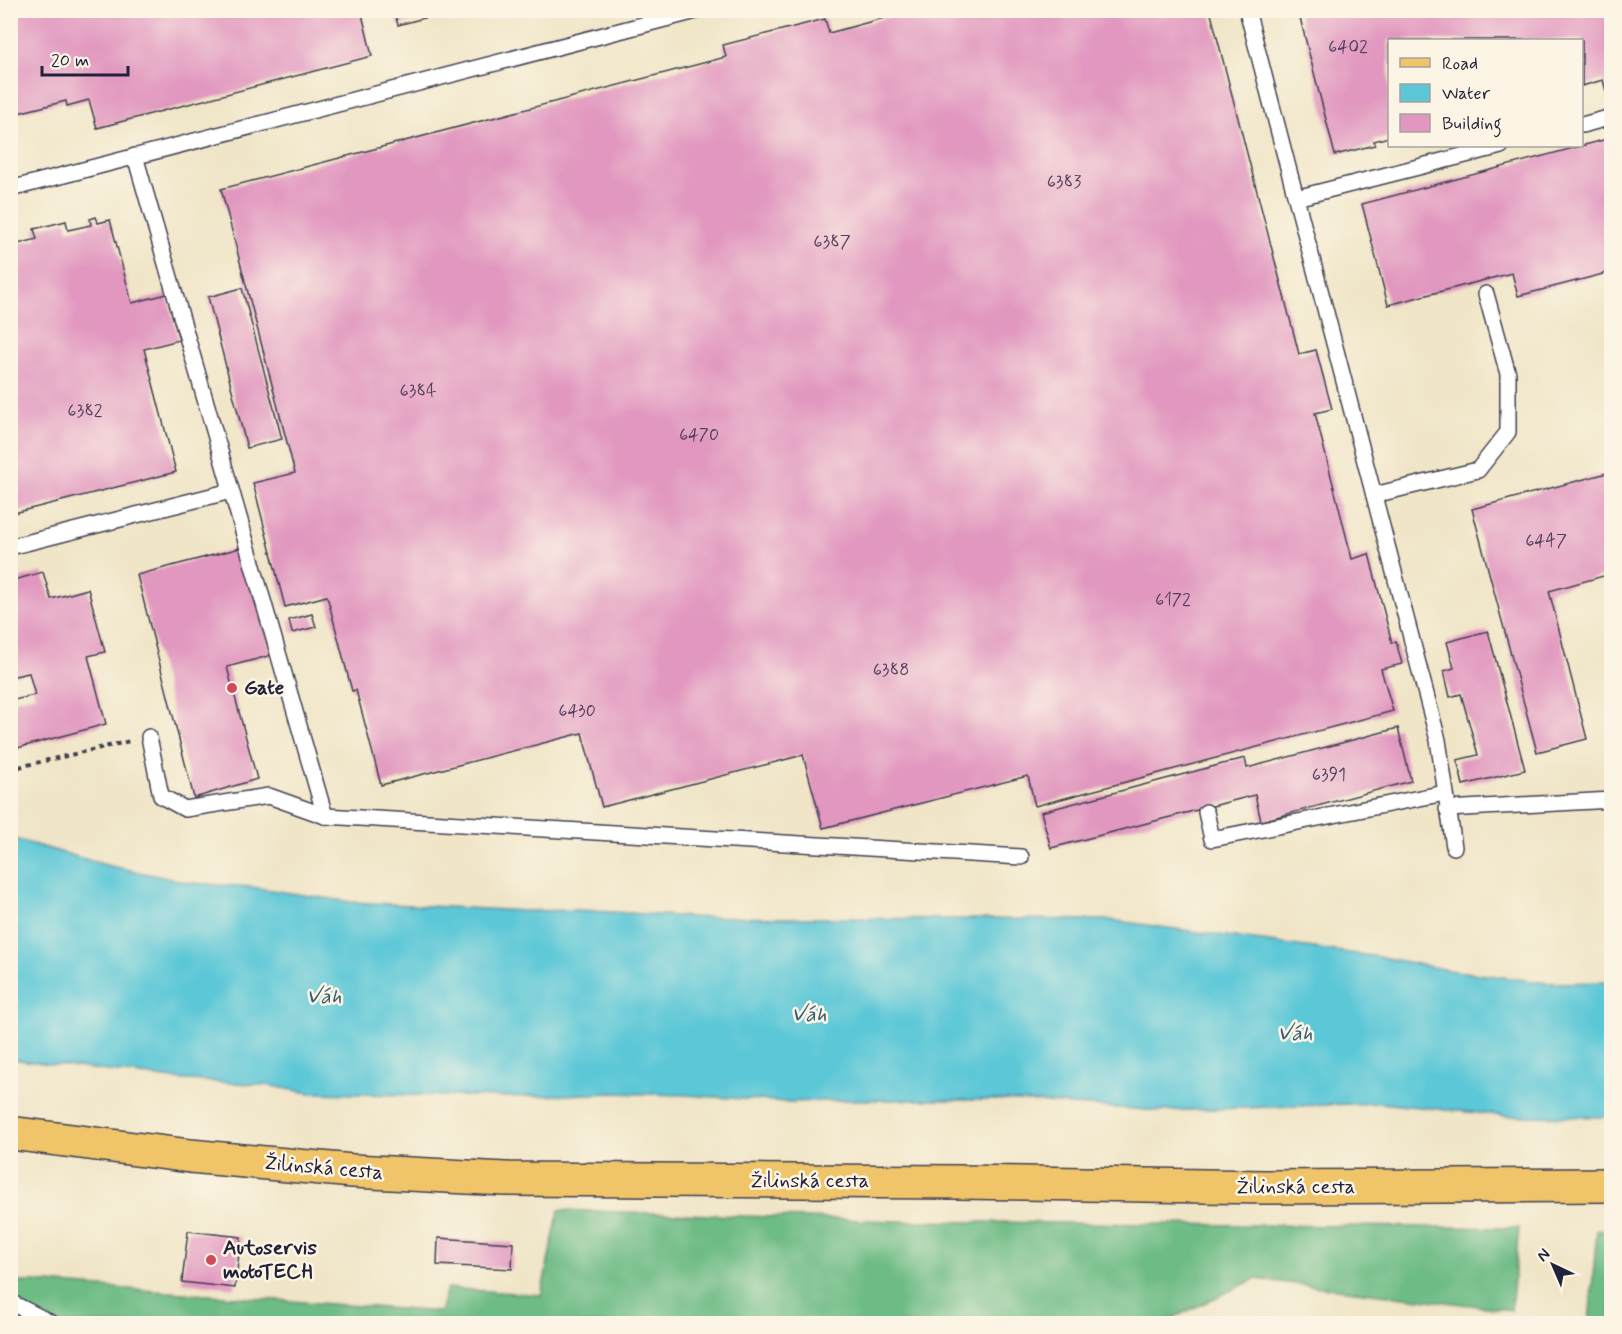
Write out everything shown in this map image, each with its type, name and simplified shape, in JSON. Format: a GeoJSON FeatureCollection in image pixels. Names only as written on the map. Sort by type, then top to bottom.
{"type":"FeatureCollection","features":[{"type":"Feature","properties":{"kind":"main road","name":"Žilinská cesta"},"geometry":{"type":"LineString","coordinates":[[10,1133],[190,1156],[353,1172],[505,1179],[1265,1187],[1611,1185]]}},
{"type":"Feature","properties":{"kind":"lane"},"geometry":{"type":"LineString","coordinates":[[10,189],[700,10]]}},
{"type":"Feature","properties":{"kind":"lane"},"geometry":{"type":"LineString","coordinates":[[1246,10],[1438,740],[1454,847]]}},
{"type":"Feature","properties":{"kind":"lane"},"geometry":{"type":"LineString","coordinates":[[1583,124],[1611,117]]}},
{"type":"Feature","properties":{"kind":"lane"},"geometry":{"type":"LineString","coordinates":[[1296,198],[1497,147]]}},
{"type":"Feature","properties":{"kind":"lane"},"geometry":{"type":"LineString","coordinates":[[135,156],[325,816]]}},
{"type":"Feature","properties":{"kind":"lane"},"geometry":{"type":"LineString","coordinates":[[1374,495],[1478,470],[1508,432],[1508,374],[1485,294]]}},
{"type":"Feature","properties":{"kind":"lane"},"geometry":{"type":"LineString","coordinates":[[10,547],[231,491]]}},
{"type":"Feature","properties":{"kind":"lane"},"geometry":{"type":"LineString","coordinates":[[149,737],[161,796],[185,809],[269,796],[325,816],[1021,857]]}},
{"type":"Feature","properties":{"kind":"lane"},"geometry":{"type":"LineString","coordinates":[[1206,812],[1212,839],[1445,793]]}},
{"type":"Feature","properties":{"kind":"lane"},"geometry":{"type":"LineString","coordinates":[[1448,809],[1611,800]]}},
{"type":"Feature","properties":{"kind":"lane"},"geometry":{"type":"LineString","coordinates":[[10,1302],[53,1323]]}},
{"type":"Feature","properties":{"kind":"path"},"geometry":{"type":"LineString","coordinates":[[10,769],[149,737]]}},
{"type":"Feature","properties":{"kind":"green space"},"geometry":{"type":"Polygon","coordinates":[[[559,1210],[894,1221],[1519,1228],[1511,1310],[1255,1279],[1160,1324],[11,1324],[11,1282],[440,1312],[447,1288],[541,1295],[559,1210]]]}},
{"type":"Feature","properties":{"kind":"green space"},"geometry":{"type":"Polygon","coordinates":[[[1597,1230],[1611,1232],[1611,1323],[1589,1323],[1597,1230]]]}},
{"type":"Feature","properties":{"kind":"water","name":"Váh"},"geometry":{"type":"Polygon","coordinates":[[[11,838],[106,865],[190,883],[251,887],[351,902],[525,911],[580,910],[692,917],[1110,920],[1548,983],[1611,982],[1611,1117],[1508,1116],[1379,1103],[1161,1111],[1004,1100],[787,1102],[613,1093],[511,1097],[310,1093],[266,1085],[174,1079],[11,1059],[11,838]]]}},
{"type":"Feature","properties":{"kind":"building"},"geometry":{"type":"Polygon","coordinates":[[[10,10],[361,10],[372,56],[97,128],[89,100],[67,106],[66,101],[10,115],[10,10]]]}},
{"type":"Feature","properties":{"kind":"building"},"geometry":{"type":"Polygon","coordinates":[[[394,10],[450,10],[450,11],[398,25],[394,10]]]}},
{"type":"Feature","properties":{"kind":"building"},"geometry":{"type":"Polygon","coordinates":[[[913,10],[1210,10],[1299,354],[1316,350],[1332,409],[1315,413],[1352,559],[1369,554],[1392,643],[1396,641],[1402,664],[1381,669],[1393,711],[1035,806],[1028,776],[823,828],[803,755],[602,807],[582,733],[381,785],[356,690],[352,691],[327,596],[285,607],[253,483],[295,473],[221,189],[726,57],[723,45],[825,19],[829,33],[913,10]]]}},
{"type":"Feature","properties":{"kind":"building"},"geometry":{"type":"Polygon","coordinates":[[[1298,10],[1611,10],[1611,94],[1607,95],[1603,80],[1583,86],[1583,39],[1388,39],[1388,137],[1374,141],[1375,145],[1335,155],[1298,10]]]}},
{"type":"Feature","properties":{"kind":"building"},"geometry":{"type":"Polygon","coordinates":[[[1611,138],[1611,272],[1518,296],[1512,273],[1388,305],[1362,204],[1611,138]]]}},
{"type":"Feature","properties":{"kind":"building"},"geometry":{"type":"Polygon","coordinates":[[[96,217],[98,223],[110,220],[132,303],[167,294],[179,340],[144,349],[176,472],[10,514],[10,246],[37,239],[34,229],[66,221],[68,230],[91,225],[90,219],[96,217]]]}},
{"type":"Feature","properties":{"kind":"building"},"geometry":{"type":"Polygon","coordinates":[[[242,288],[282,439],[247,448],[208,297],[242,288]]]}},
{"type":"Feature","properties":{"kind":"building"},"geometry":{"type":"Polygon","coordinates":[[[1611,472],[1611,574],[1549,591],[1587,739],[1537,752],[1472,509],[1611,472]]]}},
{"type":"Feature","properties":{"kind":"building"},"geometry":{"type":"Polygon","coordinates":[[[244,547],[272,655],[227,667],[257,779],[194,798],[137,575],[244,547]]]}},
{"type":"Feature","properties":{"kind":"building"},"geometry":{"type":"Polygon","coordinates":[[[43,572],[51,599],[88,589],[105,652],[88,656],[106,724],[10,750],[10,701],[35,695],[29,673],[10,677],[10,581],[43,572]]]}},
{"type":"Feature","properties":{"kind":"building"},"geometry":{"type":"Polygon","coordinates":[[[312,614],[316,627],[292,633],[289,620],[312,614]]]}},
{"type":"Feature","properties":{"kind":"building"},"geometry":{"type":"Polygon","coordinates":[[[1488,631],[1525,770],[1463,785],[1457,760],[1478,755],[1461,694],[1450,697],[1444,671],[1454,668],[1447,642],[1488,631]]]}},
{"type":"Feature","properties":{"kind":"building"},"geometry":{"type":"Polygon","coordinates":[[[1398,728],[1411,781],[1261,821],[1255,795],[1051,848],[1041,812],[1245,758],[1247,768],[1398,728]]]}},
{"type":"Feature","properties":{"kind":"building","name":"Autoservis motoTECH"},"geometry":{"type":"Polygon","coordinates":[[[188,1231],[241,1237],[235,1288],[182,1282],[188,1231]]]}},
{"type":"Feature","properties":{"kind":"building"},"geometry":{"type":"Polygon","coordinates":[[[438,1238],[513,1243],[512,1269],[437,1265],[438,1238]]]}},
{"type":"Feature","properties":{"kind":"place","name":"Gate"},"geometry":{"type":"Point","coordinates":[232,688]}},
{"type":"Feature","properties":{"kind":"place","name":"Autoservis motoTECH"},"geometry":{"type":"Point","coordinates":[211,1260]}}]}
